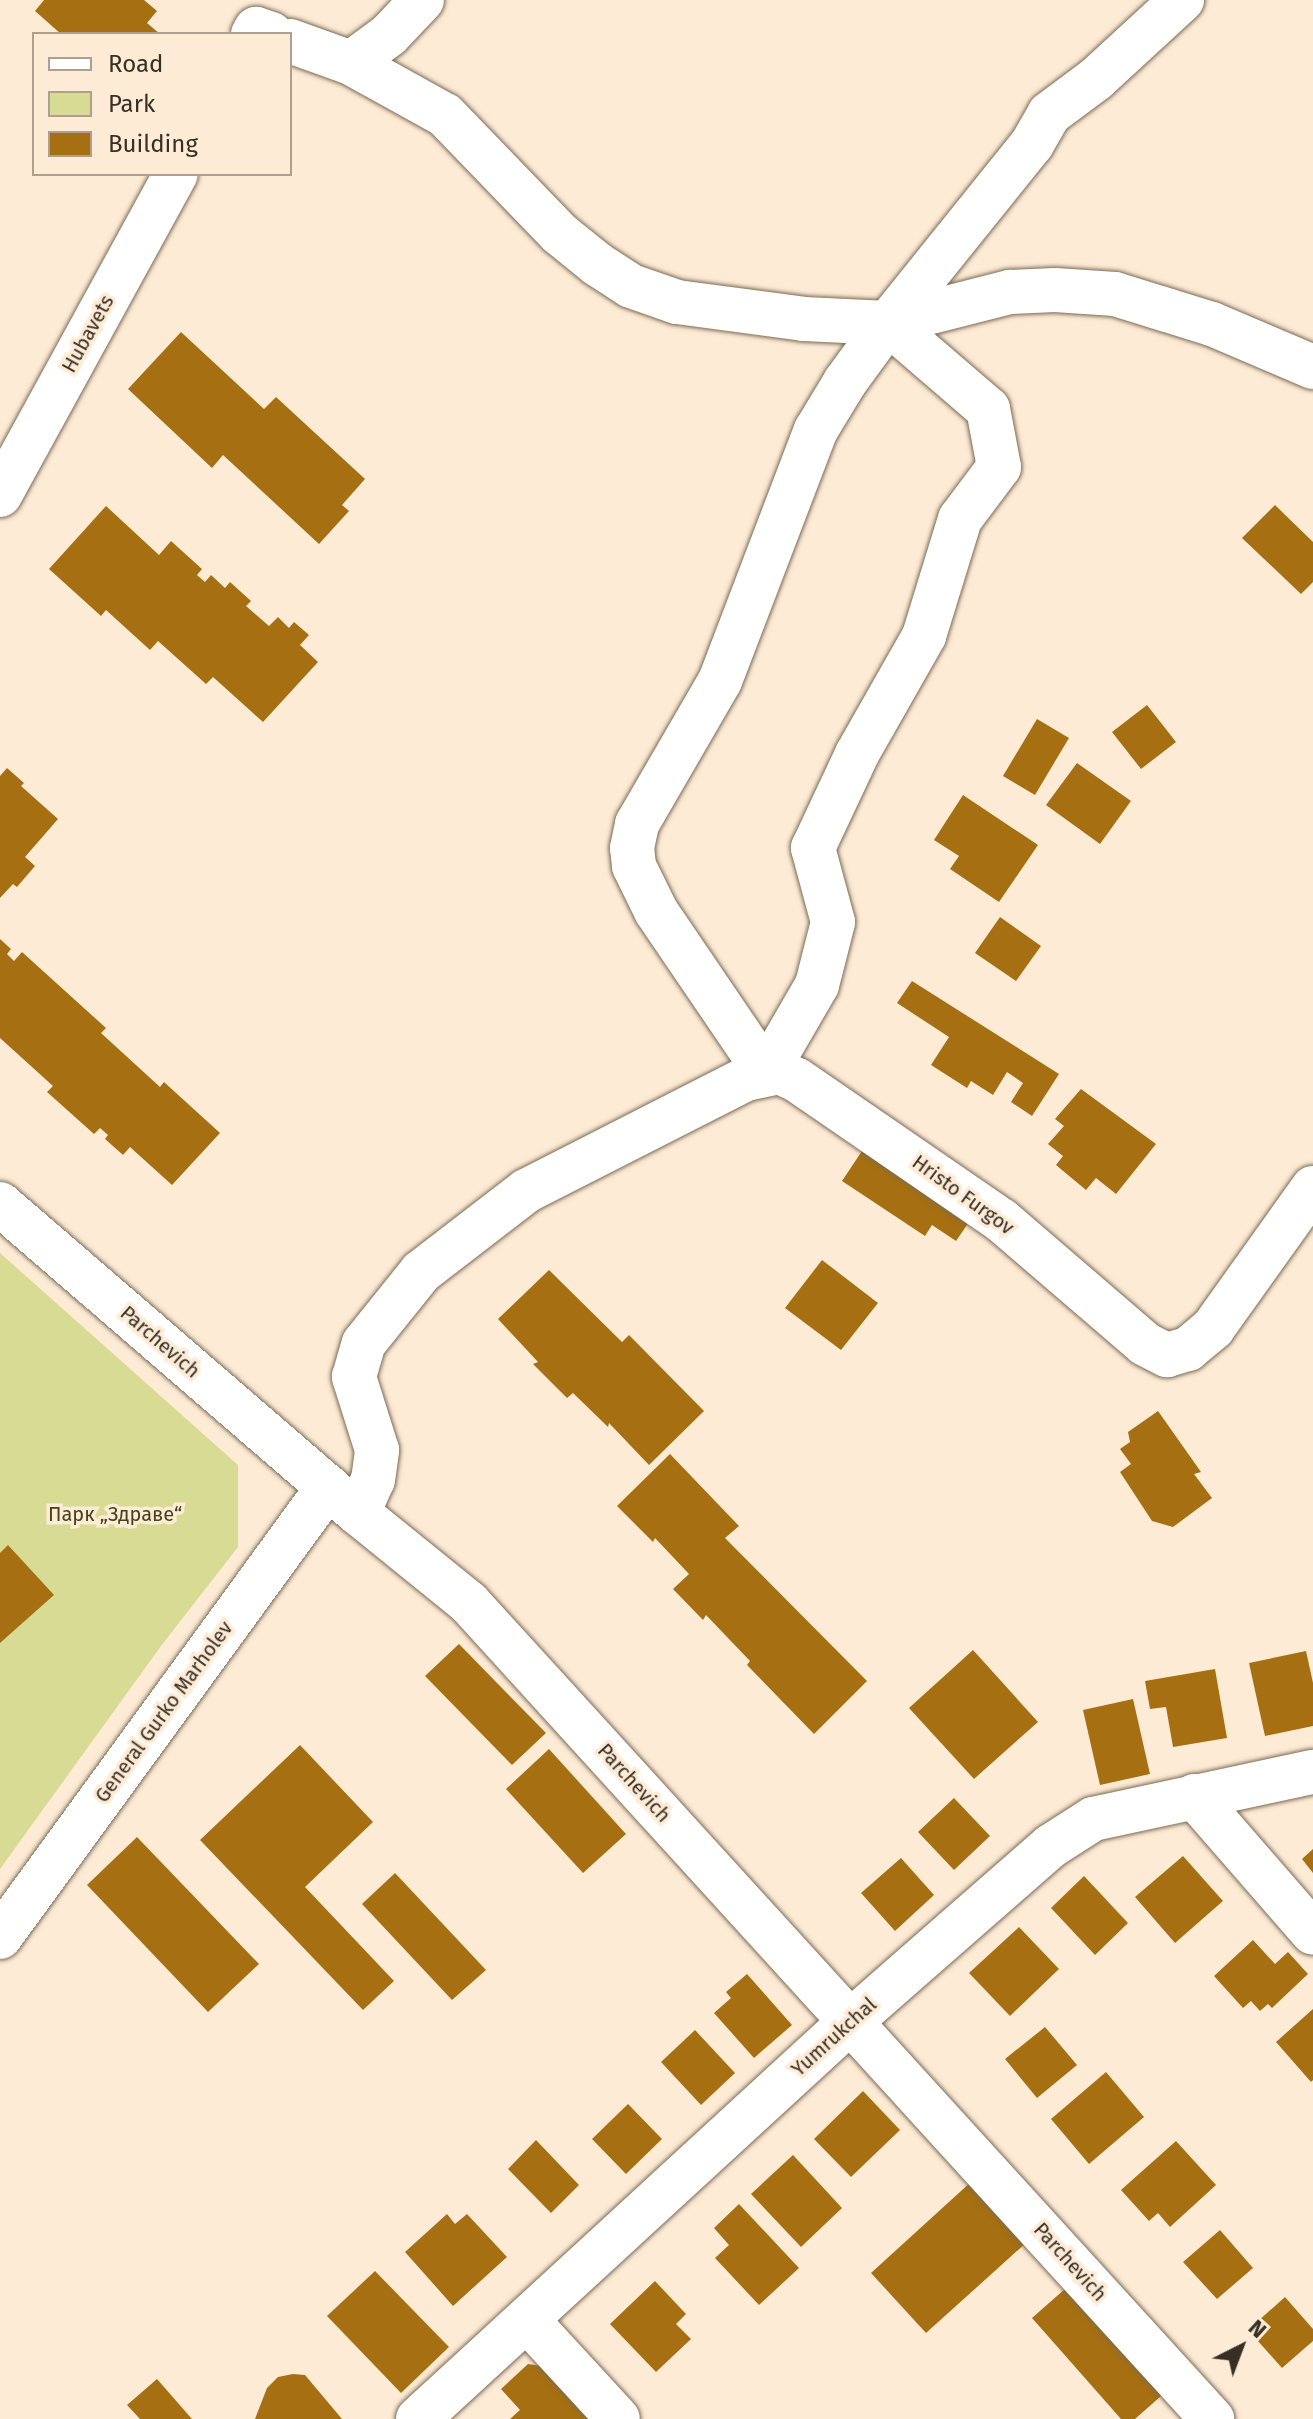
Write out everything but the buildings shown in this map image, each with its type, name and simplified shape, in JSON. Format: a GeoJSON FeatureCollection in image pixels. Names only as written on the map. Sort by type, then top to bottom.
{"type":"FeatureCollection","features":[{"type":"Feature","properties":{"kind":"street"},"geometry":{"type":"LineString","coordinates":[[351,63],[389,35],[422,0]]}},
{"type":"Feature","properties":{"kind":"street"},"geometry":{"type":"LineString","coordinates":[[888,323],[988,409],[999,467],[960,519],[924,636],[857,754],[813,848],[833,922],[817,985],[766,1073],[656,911],[634,866],[632,848],[637,824],[720,681],[816,430],[888,323],[1032,144],[1049,114],[1096,79],[1182,0]]}},
{"type":"Feature","properties":{"kind":"street"},"geometry":{"type":"LineString","coordinates":[[292,42],[351,63],[445,115],[560,234],[597,264],[631,286],[677,302],[732,312],[888,323],[1010,292],[1055,290],[1115,294],[1212,324],[1313,367]]}},
{"type":"Feature","properties":{"kind":"street","name":"Hubavets"},"geometry":{"type":"LineString","coordinates":[[0,495],[175,176]]}},
{"type":"Feature","properties":{"kind":"street","name":"Hristo Furgov"},"geometry":{"type":"LineString","coordinates":[[766,1073],[779,1072],[797,1080],[1001,1220],[1145,1344],[1167,1355],[1188,1349],[1213,1328],[1313,1188]]}},
{"type":"Feature","properties":{"kind":"street","name":"General Gurko Marholev"},"geometry":{"type":"LineString","coordinates":[[0,1937],[343,1500],[373,1480],[377,1450],[354,1377],[364,1343],[421,1272],[526,1191],[746,1079],[766,1073]]}},
{"type":"Feature","properties":{"kind":"street","name":"Parchevich"},"geometry":{"type":"LineString","coordinates":[[0,1204],[343,1500],[469,1603],[1212,2419]]}},
{"type":"Feature","properties":{"kind":"street","name":"Yumrukchal"},"geometry":{"type":"LineString","coordinates":[[418,2419],[851,2021],[1051,1846],[1093,1819],[1313,1772]]}},
{"type":"Feature","properties":{"kind":"street"},"geometry":{"type":"LineString","coordinates":[[1194,1796],[1313,1933]]}},
{"type":"Feature","properties":{"kind":"street"},"geometry":{"type":"LineString","coordinates":[[527,2320],[618,2419]]}},
{"type":"Feature","properties":{"kind":"green space","name":"Парк „Здраве“"},"geometry":{"type":"Polygon","coordinates":[[[0,1253],[238,1465],[238,1547],[161,1646],[0,1869],[0,1253]]]}}]}
